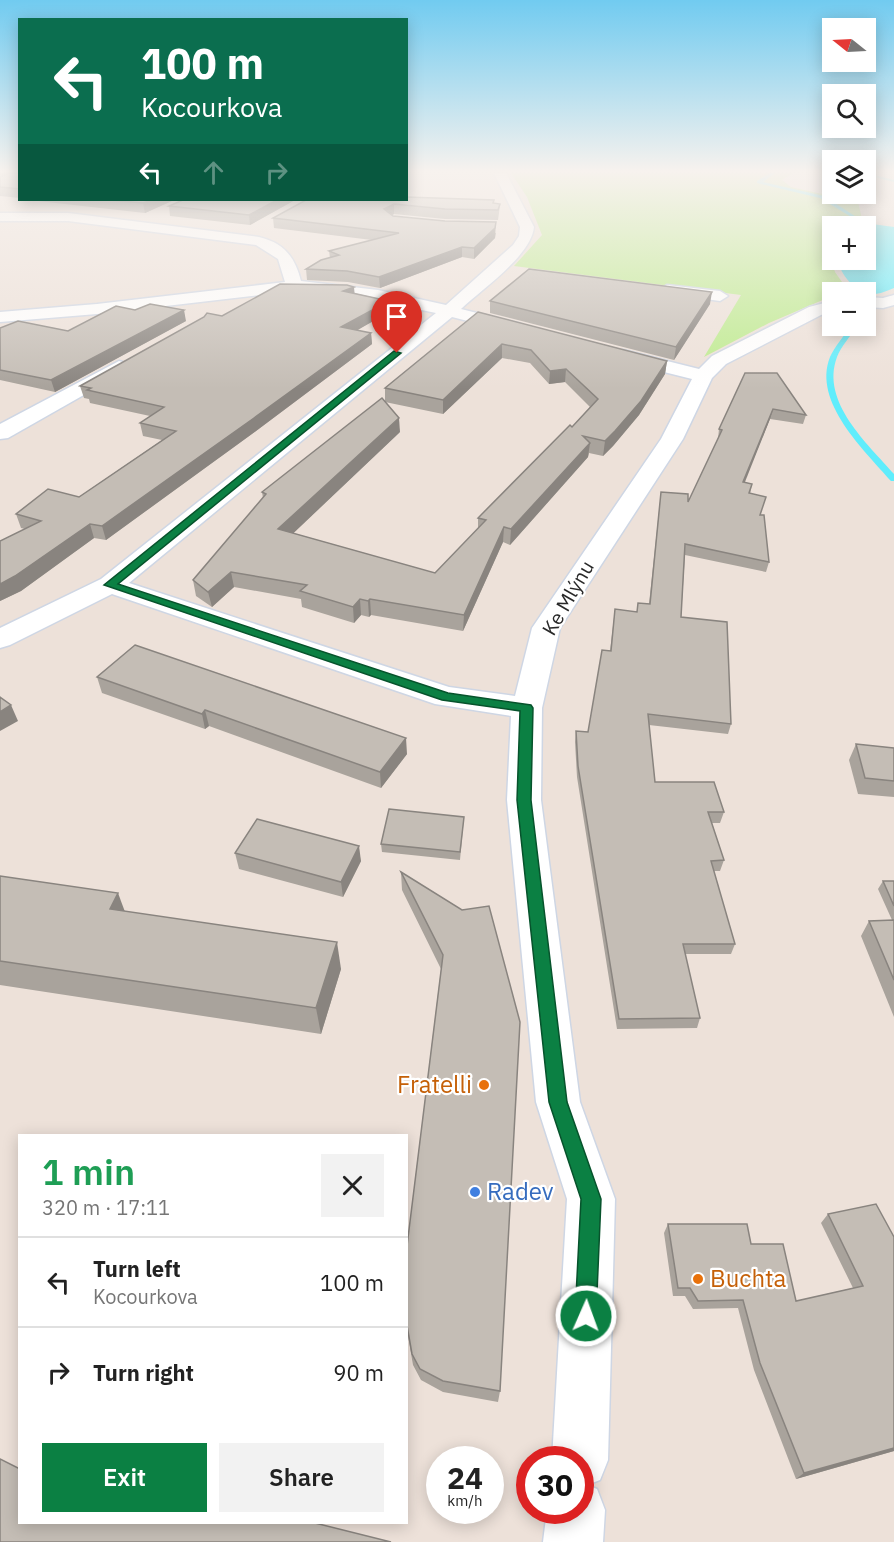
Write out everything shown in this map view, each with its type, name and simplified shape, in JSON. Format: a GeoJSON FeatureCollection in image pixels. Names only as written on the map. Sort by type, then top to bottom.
{"type":"FeatureCollection","features":[{"type":"Feature","properties":{"kind":"street"},"geometry":{"type":"LineString","coordinates":[[265,245],[277,249],[287,257],[294,286]]}},
{"type":"Feature","properties":{"kind":"street"},"geometry":{"type":"LineString","coordinates":[[0,639],[110,585],[450,310],[521,245]]}},
{"type":"Feature","properties":{"kind":"street"},"geometry":{"type":"LineString","coordinates":[[496,269],[514,271]]}},
{"type":"Feature","properties":{"kind":"street"},"geometry":{"type":"LineString","coordinates":[[0,317],[198,306],[294,286],[348,289],[450,310],[534,333]]}},
{"type":"Feature","properties":{"kind":"street"},"geometry":{"type":"LineString","coordinates":[[651,288],[720,296]]}},
{"type":"Feature","properties":{"kind":"street","name":"Ke Mlýnu"},"geometry":{"type":"LineString","coordinates":[[581,1446],[591,1199],[558,1102],[524,800],[527,708],[546,628],[672,439],[703,376],[718,360],[822,309]]}},
{"type":"Feature","properties":{"kind":"street"},"geometry":{"type":"LineString","coordinates":[[602,350],[703,376]]}},
{"type":"Feature","properties":{"kind":"street"},"geometry":{"type":"LineString","coordinates":[[0,433],[136,357]]}},
{"type":"Feature","properties":{"kind":"street"},"geometry":{"type":"LineString","coordinates":[[110,585],[446,697],[527,708]]}},
{"type":"Feature","properties":{"kind":"street"},"geometry":{"type":"LineString","coordinates":[[573,1542],[575,1524]]}},
{"type":"Feature","properties":{"kind":"green space"},"geometry":{"type":"Polygon","coordinates":[[[533,245],[822,245],[822,270],[834,270],[842,282],[822,282],[822,300],[769,323],[704,357],[741,295],[514,266],[533,245]]]}},
{"type":"Feature","properties":{"kind":"water"},"geometry":{"type":"Polygon","coordinates":[[[876,245],[894,245],[894,288],[876,293],[876,282],[849,282],[842,271],[876,270],[876,245]]]}},
{"type":"Feature","properties":{"kind":"building"},"geometry":{"type":"Polygon","coordinates":[[[352,245],[477,245],[474,248],[462,247],[379,277],[347,271],[306,269],[321,260],[339,255],[329,251],[352,245]]]}},
{"type":"Feature","properties":{"kind":"building"},"geometry":{"type":"Polygon","coordinates":[[[529,269],[712,292],[676,347],[490,301],[529,269]]]}},
{"type":"Feature","properties":{"kind":"building"},"geometry":{"type":"Polygon","coordinates":[[[280,284],[347,285],[354,287],[343,291],[389,301],[341,327],[371,333],[102,526],[90,524],[0,584],[0,541],[41,521],[16,514],[48,489],[79,497],[176,431],[140,423],[164,407],[87,390],[91,388],[80,386],[204,317],[207,313],[222,316],[280,284]]]}},
{"type":"Feature","properties":{"kind":"building"},"geometry":{"type":"Polygon","coordinates":[[[150,304],[184,310],[51,380],[0,370],[0,328],[18,321],[68,331],[116,306],[135,310],[150,304]]]}},
{"type":"Feature","properties":{"kind":"building"},"geometry":{"type":"Polygon","coordinates":[[[478,312],[667,361],[641,401],[615,431],[605,441],[583,436],[590,443],[511,529],[504,527],[464,615],[370,599],[368,601],[360,599],[353,607],[300,591],[307,585],[231,572],[208,592],[193,580],[266,494],[262,492],[382,398],[399,418],[278,529],[435,573],[486,520],[478,518],[598,399],[566,369],[550,371],[531,350],[502,344],[443,400],[385,388],[478,312]]]}},
{"type":"Feature","properties":{"kind":"building"},"geometry":{"type":"Polygon","coordinates":[[[745,373],[777,373],[806,415],[773,409],[743,482],[752,484],[749,493],[766,497],[760,515],[764,515],[769,562],[685,544],[681,617],[727,622],[731,724],[648,714],[655,782],[714,782],[724,812],[708,812],[724,860],[711,861],[735,944],[683,944],[700,1018],[619,1019],[578,766],[576,731],[588,732],[602,650],[611,651],[615,609],[637,612],[638,603],[650,604],[661,492],[688,494],[688,502],[722,430],[719,429],[745,373]]]}},
{"type":"Feature","properties":{"kind":"building"},"geometry":{"type":"Polygon","coordinates":[[[135,645],[406,738],[380,772],[205,710],[202,714],[97,677],[135,645]]]}},
{"type":"Feature","properties":{"kind":"building"},"geometry":{"type":"Polygon","coordinates":[[[0,697],[11,705],[0,712],[0,697]]]}},
{"type":"Feature","properties":{"kind":"building"},"geometry":{"type":"Polygon","coordinates":[[[856,744],[894,748],[894,781],[865,778],[856,744]]]}},
{"type":"Feature","properties":{"kind":"building"},"geometry":{"type":"Polygon","coordinates":[[[389,809],[464,817],[460,852],[381,844],[389,809]]]}},
{"type":"Feature","properties":{"kind":"building"},"geometry":{"type":"Polygon","coordinates":[[[257,819],[359,846],[341,882],[235,853],[257,819]]]}},
{"type":"Feature","properties":{"kind":"building"},"geometry":{"type":"Polygon","coordinates":[[[401,872],[462,910],[489,906],[520,1022],[500,1391],[443,1381],[420,1369],[412,1354],[408,1331],[408,1238],[443,955],[401,872]]]}},
{"type":"Feature","properties":{"kind":"building"},"geometry":{"type":"Polygon","coordinates":[[[0,876],[118,893],[110,909],[337,942],[316,1008],[0,961],[0,876]]]}},
{"type":"Feature","properties":{"kind":"building"},"geometry":{"type":"Polygon","coordinates":[[[883,881],[894,881],[894,906],[883,881]]]}},
{"type":"Feature","properties":{"kind":"building"},"geometry":{"type":"Polygon","coordinates":[[[894,920],[894,980],[869,921],[894,920]]]}},
{"type":"Feature","properties":{"kind":"building"},"geometry":{"type":"Polygon","coordinates":[[[876,1204],[894,1237],[894,1448],[804,1473],[760,1363],[743,1300],[698,1301],[690,1288],[678,1288],[668,1224],[747,1224],[751,1244],[783,1244],[796,1301],[863,1286],[828,1214],[876,1204]]]}},
{"type":"Feature","properties":{"kind":"building"},"geometry":{"type":"Polygon","coordinates":[[[0,1459],[18,1468],[18,1524],[319,1524],[391,1542],[0,1542],[0,1459]]]}},
{"type":"Feature","properties":{"kind":"waterway"},"geometry":{"type":"LineString","coordinates":[[847,336],[832,361],[830,378],[833,394],[848,425],[894,479]]}},
{"type":"Feature","properties":{"kind":"place","name":"Fratelli"},"geometry":{"type":"Point","coordinates":[484,1085]}},
{"type":"Feature","properties":{"kind":"place","name":"Radev"},"geometry":{"type":"Point","coordinates":[475,1192]}},
{"type":"Feature","properties":{"kind":"place","name":"Buchta"},"geometry":{"type":"Point","coordinates":[698,1279]}},
{"type":"Feature","properties":{"kind":"route"},"geometry":{"type":"LineString","coordinates":[[397,353],[110,585],[446,697],[527,708],[524,800],[558,1102],[591,1199],[586,1316]]}}]}
